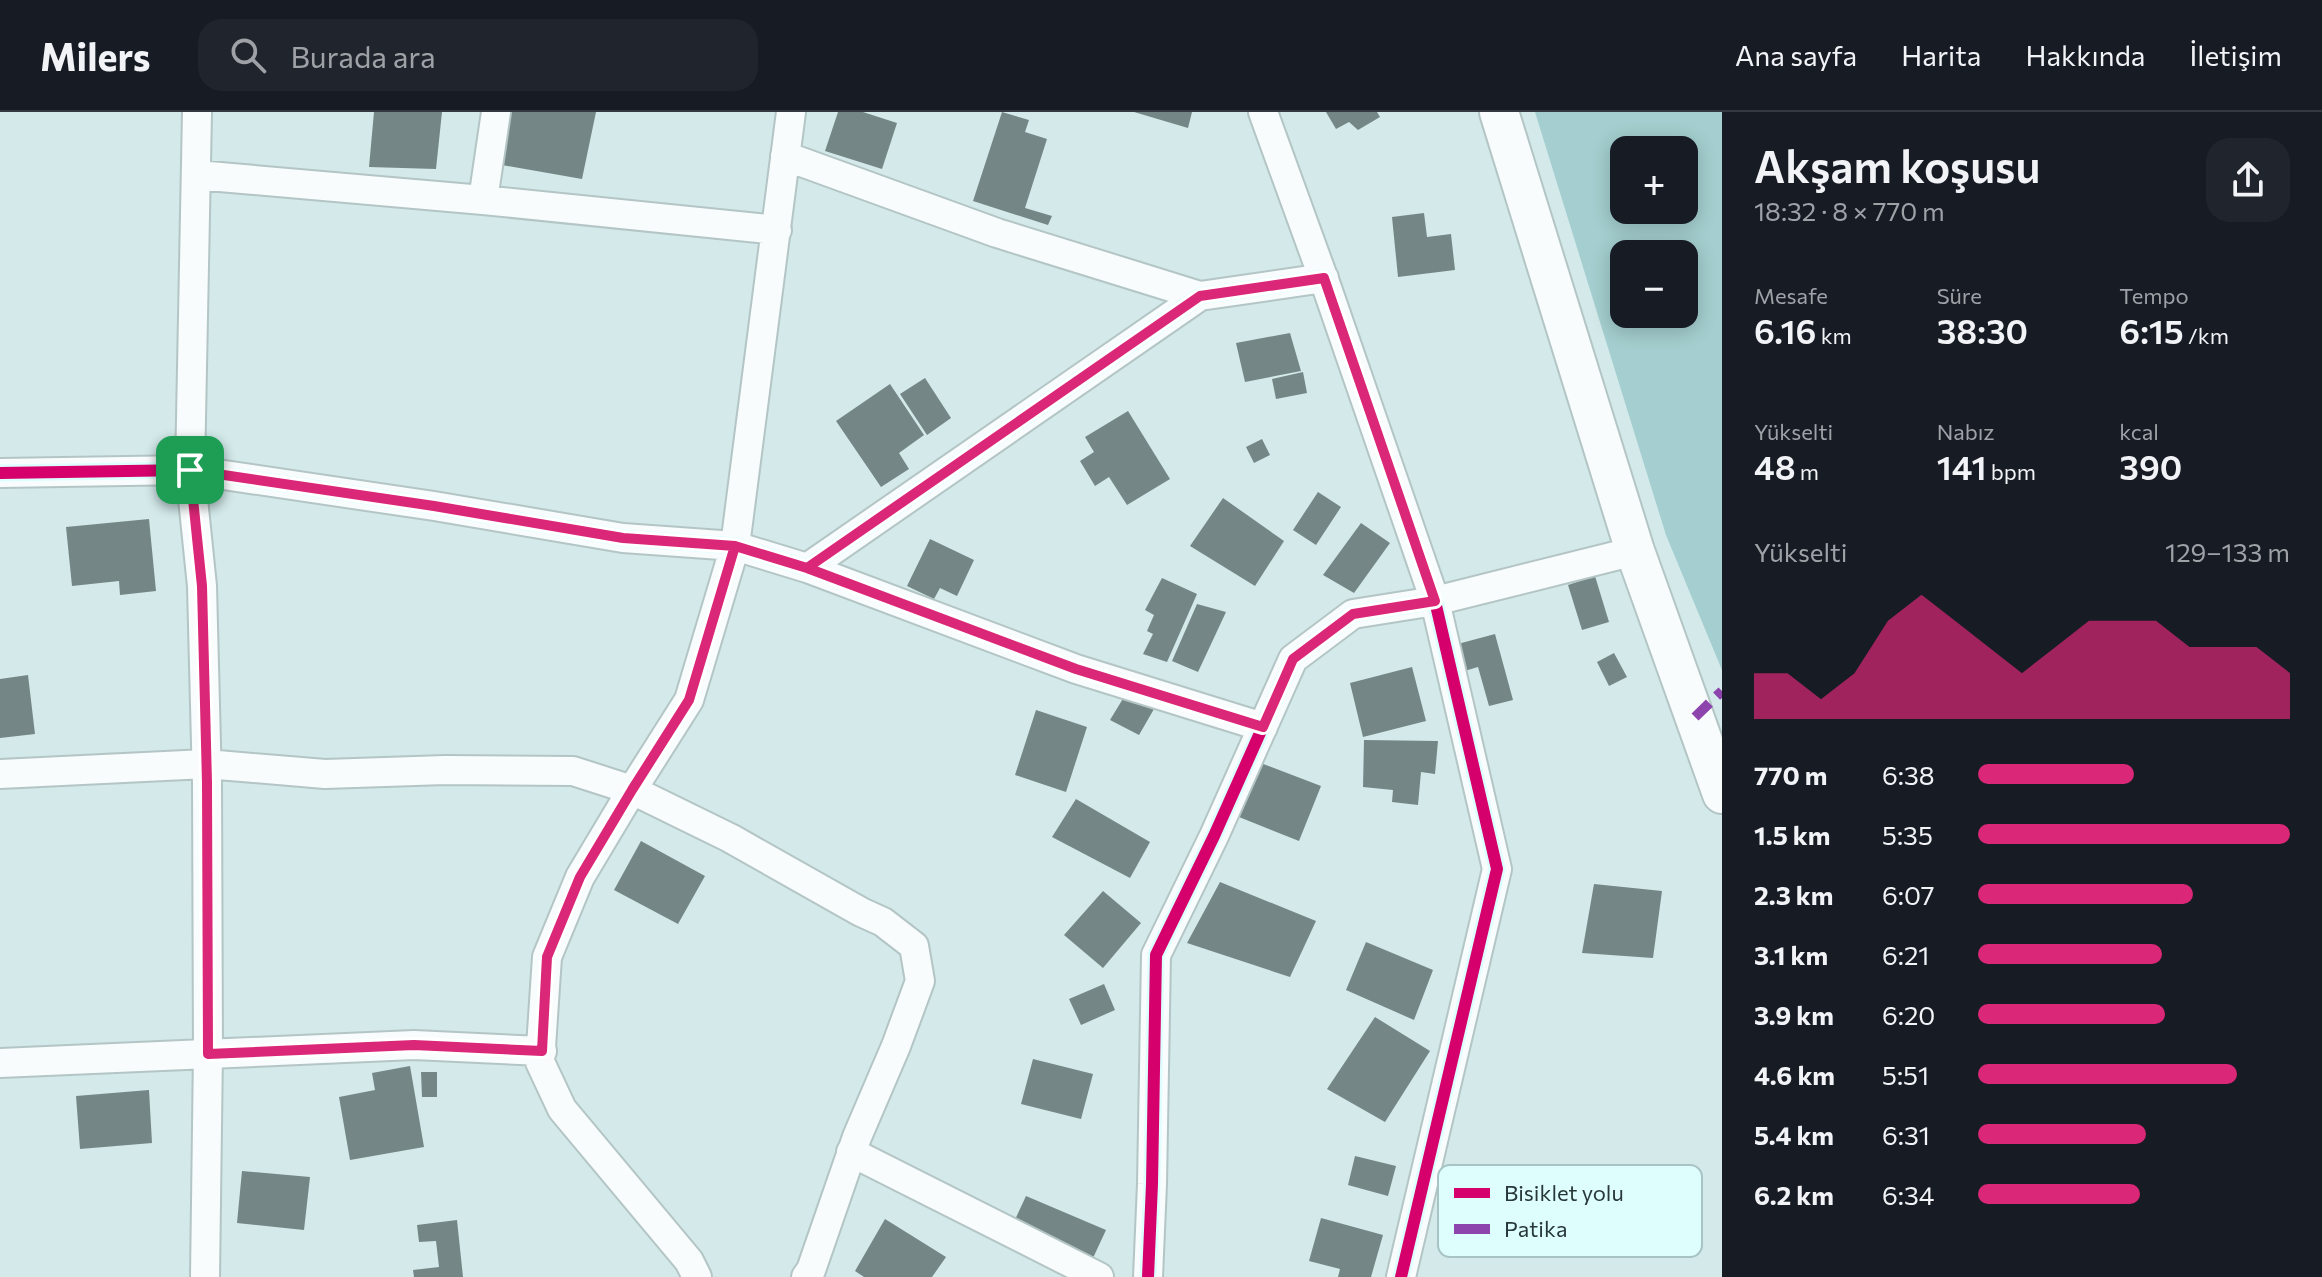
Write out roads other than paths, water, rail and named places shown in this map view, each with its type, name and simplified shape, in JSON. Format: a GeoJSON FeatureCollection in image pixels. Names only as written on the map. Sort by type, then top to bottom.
{"type":"FeatureCollection","features":[{"type":"Feature","properties":{"kind":"street"},"geometry":{"type":"LineString","coordinates":[[197,112],[190,470],[202,586],[206,764],[208,1054],[205,1277]]}},
{"type":"Feature","properties":{"kind":"street"},"geometry":{"type":"LineString","coordinates":[[483,200],[496,112]]}},
{"type":"Feature","properties":{"kind":"street"},"geometry":{"type":"LineString","coordinates":[[697,1277],[689,1261],[562,1109],[540,1062],[547,957],[580,877],[689,700],[735,546],[791,112]]}},
{"type":"Feature","properties":{"kind":"street"},"geometry":{"type":"LineString","coordinates":[[1263,112],[1324,278],[1435,601],[1497,869],[1401,1277]]}},
{"type":"Feature","properties":{"kind":"street"},"geometry":{"type":"LineString","coordinates":[[1499,112],[1635,551],[1722,794]]}},
{"type":"Feature","properties":{"kind":"street"},"geometry":{"type":"LineString","coordinates":[[785,156],[997,233],[1200,296],[1324,278]]}},
{"type":"Feature","properties":{"kind":"street"},"geometry":{"type":"LineString","coordinates":[[197,175],[777,230]]}},
{"type":"Feature","properties":{"kind":"street"},"geometry":{"type":"LineString","coordinates":[[807,568],[1200,296]]}},
{"type":"Feature","properties":{"kind":"street"},"geometry":{"type":"LineString","coordinates":[[0,473],[190,470],[623,538],[735,546],[807,568],[1076,669],[1263,727]]}},
{"type":"Feature","properties":{"kind":"street"},"geometry":{"type":"LineString","coordinates":[[1148,1277],[1156,955],[1214,836],[1293,659],[1353,614],[1435,601],[1635,551]]}},
{"type":"Feature","properties":{"kind":"street"},"geometry":{"type":"LineString","coordinates":[[0,774],[206,764],[325,774],[445,770],[573,771],[632,790],[730,838],[883,922],[914,946],[920,981],[851,1152],[806,1277]]}},
{"type":"Feature","properties":{"kind":"street"},"geometry":{"type":"LineString","coordinates":[[0,1063],[414,1045],[542,1051]]}},
{"type":"Feature","properties":{"kind":"street"},"geometry":{"type":"LineString","coordinates":[[851,1152],[1099,1277]]}}]}
